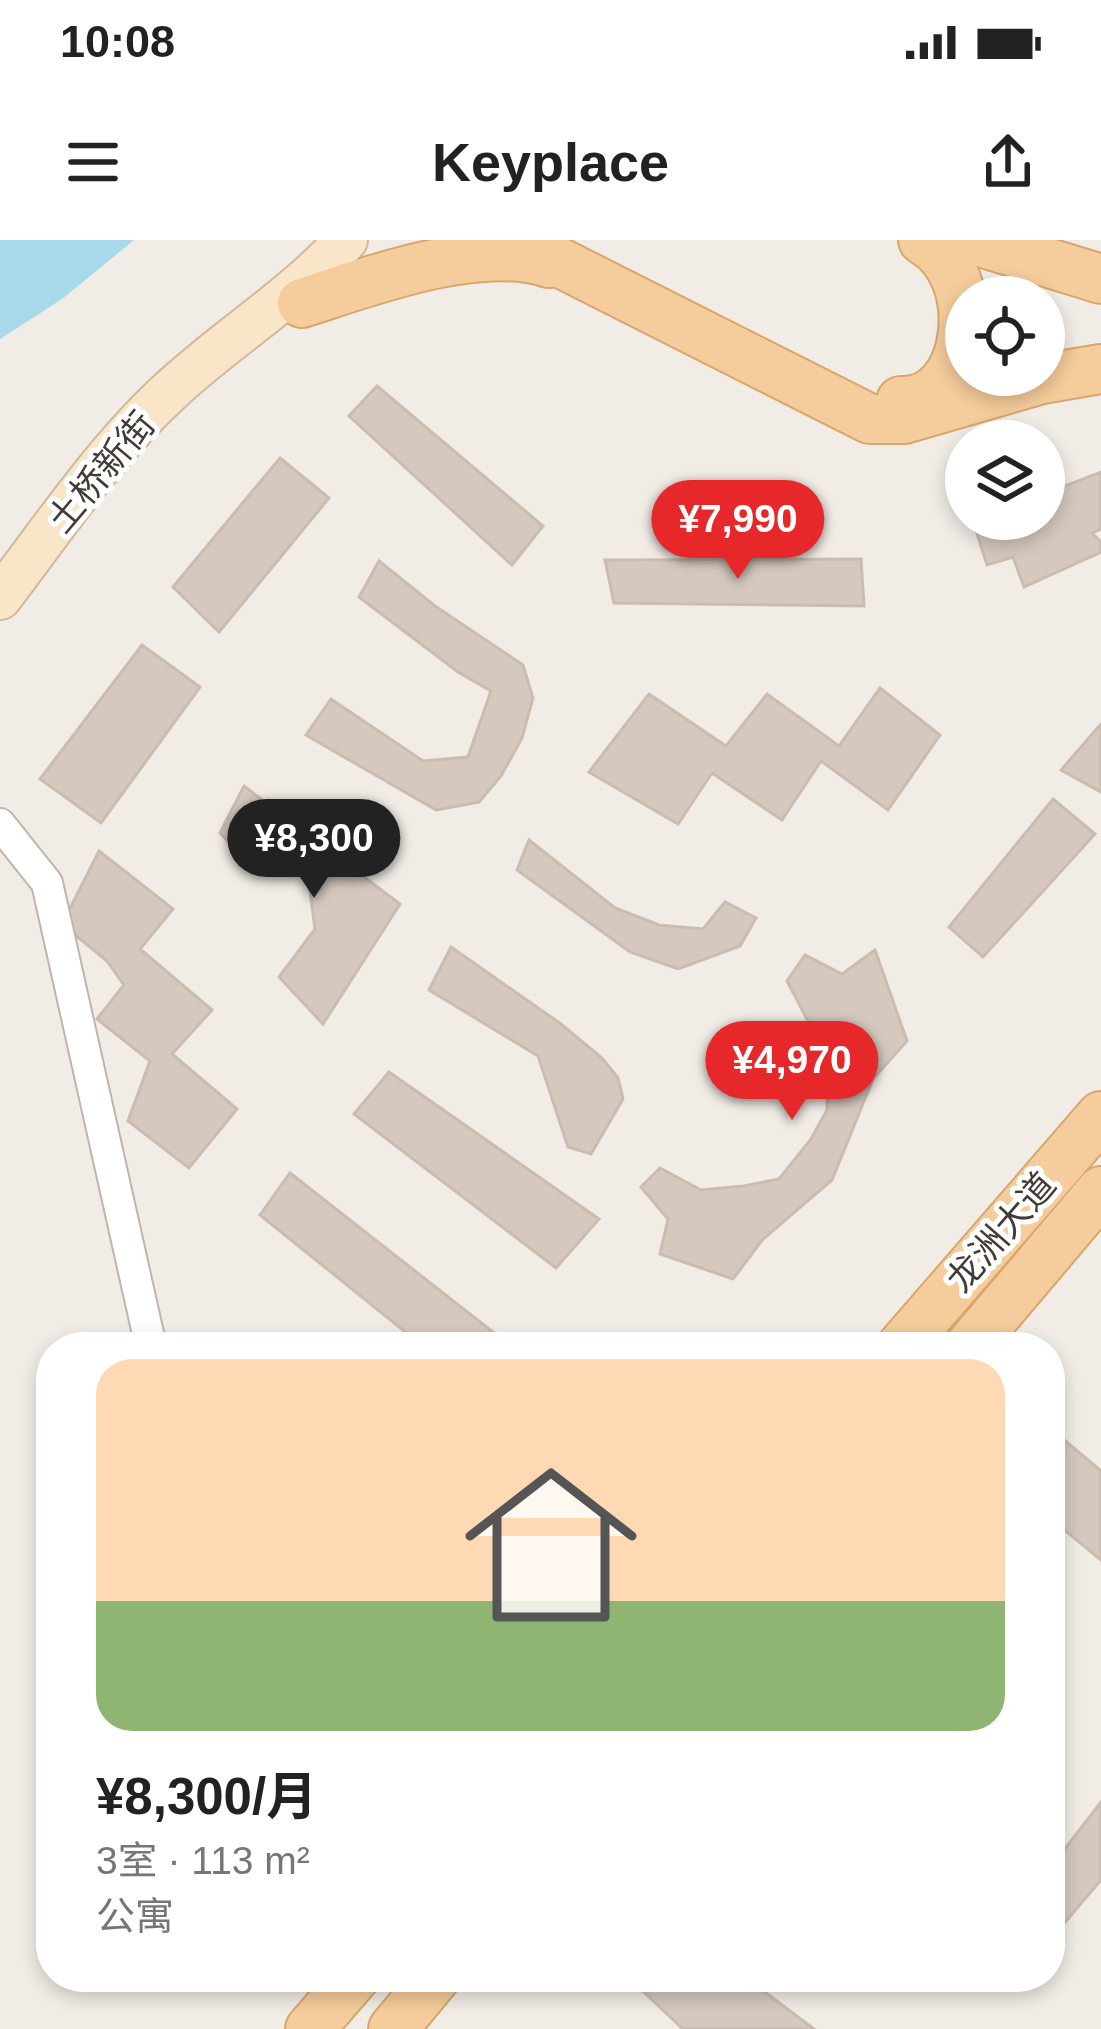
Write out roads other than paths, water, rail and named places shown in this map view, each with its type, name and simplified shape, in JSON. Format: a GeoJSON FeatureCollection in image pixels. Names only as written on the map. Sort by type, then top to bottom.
{"type":"FeatureCollection","features":[{"type":"Feature","properties":{"kind":"main road"},"geometry":{"type":"LineString","coordinates":[[300,295],[356,249],[478,240]]}},
{"type":"Feature","properties":{"kind":"main road"},"geometry":{"type":"LineString","coordinates":[[515,240],[571,249],[861,391],[914,401],[940,388],[950,373],[964,306],[952,264],[923,240]]}},
{"type":"Feature","properties":{"kind":"main road"},"geometry":{"type":"LineString","coordinates":[[974,240],[1101,279]]}},
{"type":"Feature","properties":{"kind":"main road"},"geometry":{"type":"LineString","coordinates":[[300,295],[496,255],[537,259],[571,249],[870,419],[904,419],[1023,384],[1101,369]]}},
{"type":"Feature","properties":{"kind":"main road","name":"龙洲大道"},"geometry":{"type":"LineString","coordinates":[[914,1332],[1101,1116]]}},
{"type":"Feature","properties":{"kind":"main road","name":"龙洲大道"},"geometry":{"type":"LineString","coordinates":[[982,1332],[1101,1191]]}},
{"type":"Feature","properties":{"kind":"main road"},"geometry":{"type":"LineString","coordinates":[[310,2029],[342,1992]]}},
{"type":"Feature","properties":{"kind":"main road"},"geometry":{"type":"LineString","coordinates":[[392,2029],[423,1992]]}},
{"type":"Feature","properties":{"kind":"street","name":"土桥新街"},"geometry":{"type":"LineString","coordinates":[[0,598],[118,443],[211,354],[300,295]]}},
{"type":"Feature","properties":{"kind":"street"},"geometry":{"type":"LineString","coordinates":[[0,824],[47,883],[148,1332]]}},
{"type":"Feature","properties":{"kind":"water"},"geometry":{"type":"Polygon","coordinates":[[[0,240],[134,240],[62,299],[0,339],[0,240]]]}}]}
